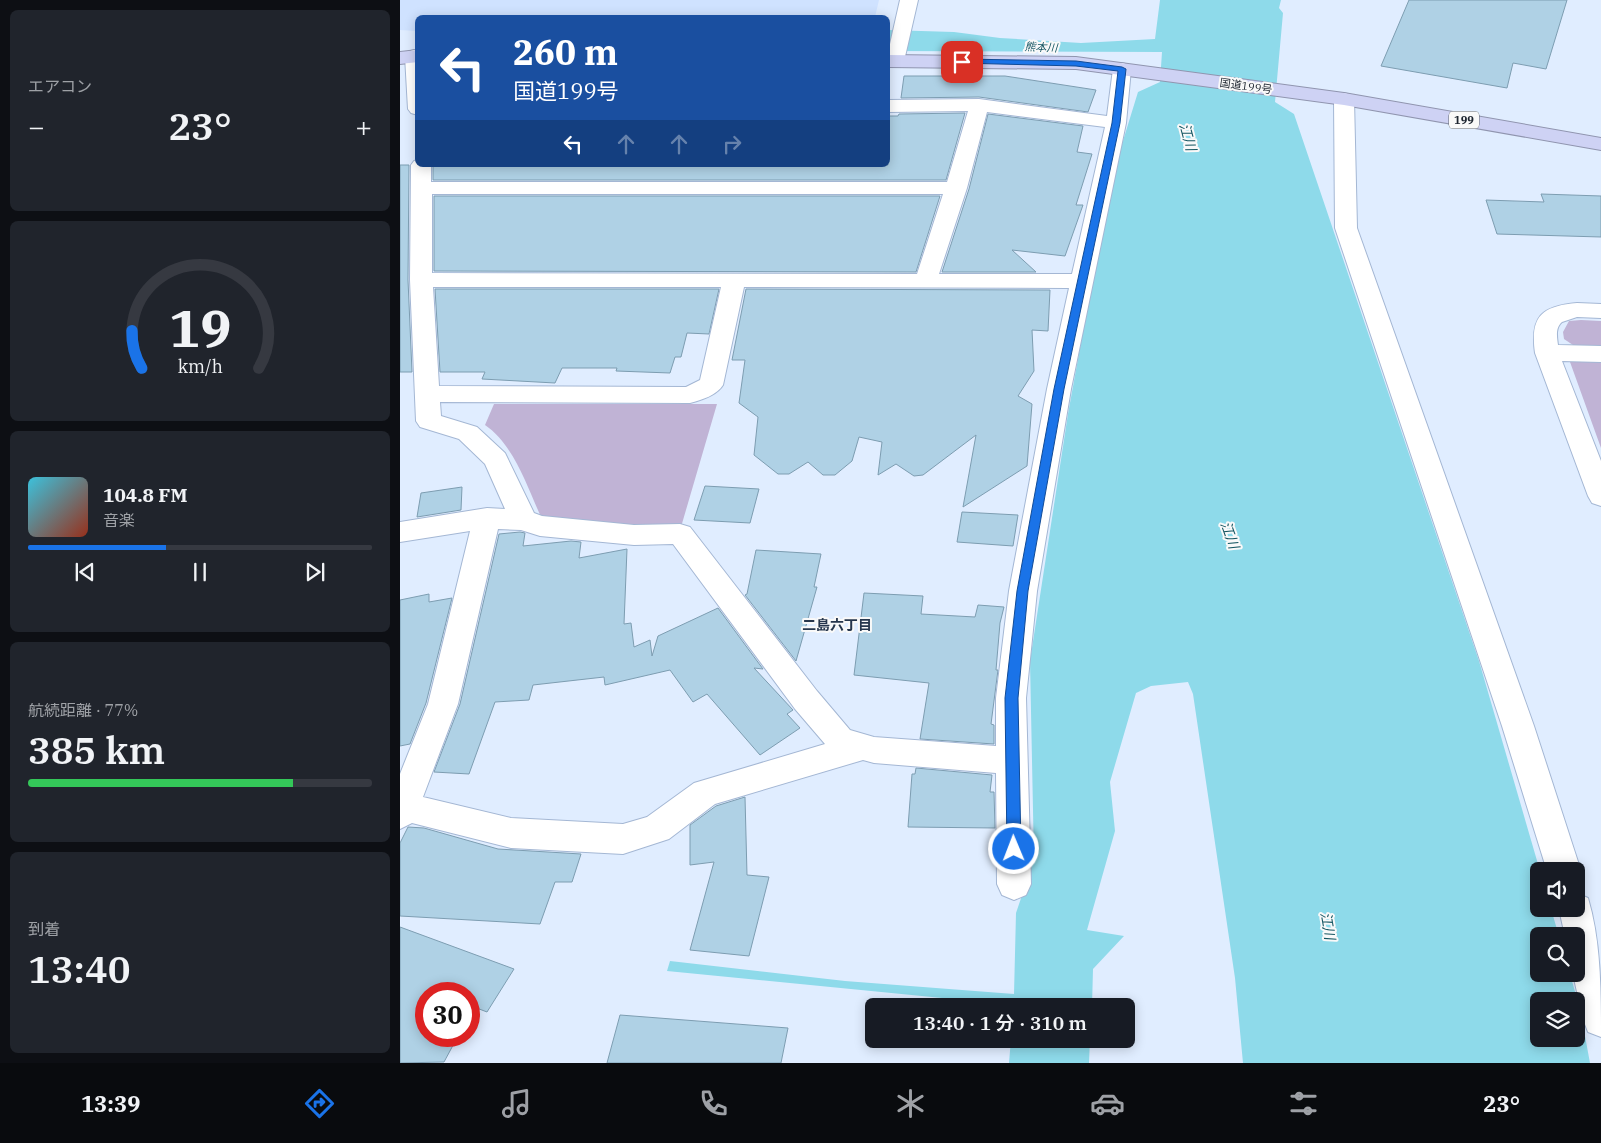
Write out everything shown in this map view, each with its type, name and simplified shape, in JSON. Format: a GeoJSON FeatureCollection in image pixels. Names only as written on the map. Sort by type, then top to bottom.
{"type":"FeatureCollection","features":[{"type":"Feature","properties":{"kind":"highway","name":"国道199号"},"geometry":{"type":"LineString","coordinates":[[891,61],[1076,63],[1335,98],[1601,144]]}},
{"type":"Feature","properties":{"kind":"street"},"geometry":{"type":"LineString","coordinates":[[891,61],[909,0]]}},
{"type":"Feature","properties":{"kind":"street"},"geometry":{"type":"LineString","coordinates":[[411,57],[415,90]]}},
{"type":"Feature","properties":{"kind":"street"},"geometry":{"type":"LineString","coordinates":[[1014,884],[1012,698],[1022,591],[1059,389],[1116,123],[1130,70]]}},
{"type":"Feature","properties":{"kind":"street"},"geometry":{"type":"LineString","coordinates":[[1335,98],[1346,228],[1518,726],[1561,862]]}},
{"type":"Feature","properties":{"kind":"street"},"geometry":{"type":"LineString","coordinates":[[890,106],[979,106],[1116,123]]}},
{"type":"Feature","properties":{"kind":"street"},"geometry":{"type":"LineString","coordinates":[[926,280],[956,188],[979,106]]}},
{"type":"Feature","properties":{"kind":"street"},"geometry":{"type":"LineString","coordinates":[[421,167],[421,280],[428,421],[468,433],[496,459],[523,520]]}},
{"type":"Feature","properties":{"kind":"street"},"geometry":{"type":"LineString","coordinates":[[422,188],[956,188]]}},
{"type":"Feature","properties":{"kind":"street"},"geometry":{"type":"LineString","coordinates":[[427,394],[690,395],[711,385],[734,279]]}},
{"type":"Feature","properties":{"kind":"street"},"geometry":{"type":"LineString","coordinates":[[421,280],[1082,281]]}},
{"type":"Feature","properties":{"kind":"street"},"geometry":{"type":"LineString","coordinates":[[1601,311],[1570,310],[1553,316],[1545,328],[1547,353],[1595,467],[1601,496]]}},
{"type":"Feature","properties":{"kind":"street"},"geometry":{"type":"LineString","coordinates":[[1547,353],[1601,354]]}},
{"type":"Feature","properties":{"kind":"street"},"geometry":{"type":"LineString","coordinates":[[400,532],[487,518],[523,520],[540,526],[634,535],[680,534],[800,692],[840,740],[874,750],[1012,761]]}},
{"type":"Feature","properties":{"kind":"street"},"geometry":{"type":"LineString","coordinates":[[487,518],[443,704],[402,811],[511,834],[623,839],[657,829],[705,793],[862,747]]}},
{"type":"Feature","properties":{"kind":"street"},"geometry":{"type":"LineString","coordinates":[[1578,917],[1601,1019]]}},
{"type":"Feature","properties":{"kind":"shaded area"},"geometry":{"type":"Polygon","coordinates":[[[400,0],[879,0],[875,15],[415,15],[415,31],[400,30],[400,0]]]}},
{"type":"Feature","properties":{"kind":"shaded area"},"geometry":{"type":"Polygon","coordinates":[[[1569,321],[1601,321],[1601,348],[1573,345],[1564,339],[1563,332],[1569,321]]]}},
{"type":"Feature","properties":{"kind":"shaded area"},"geometry":{"type":"Polygon","coordinates":[[[1579,358],[1601,360],[1601,448],[1570,362],[1579,358]]]}},
{"type":"Feature","properties":{"kind":"shaded area"},"geometry":{"type":"Polygon","coordinates":[[[494,404],[717,404],[681,527],[633,527],[541,517],[512,455],[495,433],[485,425],[494,404]]]}},
{"type":"Feature","properties":{"kind":"water"},"geometry":{"type":"Polygon","coordinates":[[[1160,0],[1281,0],[1279,8],[1283,13],[1275,102],[1294,114],[1479,661],[1537,862],[1530,862],[1530,917],[1553,917],[1556,927],[1530,927],[1530,982],[1572,982],[1575,992],[1530,992],[1530,1047],[1585,1047],[1585,1036],[1590,1063],[1243,1063],[1235,978],[1193,694],[1188,682],[1151,686],[1136,693],[1110,782],[1115,831],[1087,930],[1124,936],[1093,969],[1092,998],[942,998],[667,971],[670,961],[845,981],[1014,994],[1016,913],[1034,860],[1030,661],[1068,414],[1110,183],[1138,92],[1160,82],[1162,52],[890,51],[890,30],[954,32],[1000,38],[1081,43],[1155,39],[1160,0]]]}},
{"type":"Feature","properties":{"kind":"water"},"geometry":{"type":"Polygon","coordinates":[[[1010,1048],[1090,1048],[1089,1063],[1009,1063],[1010,1048]]]}},
{"type":"Feature","properties":{"kind":"building"},"geometry":{"type":"Polygon","coordinates":[[[1409,0],[1567,0],[1546,69],[1513,63],[1507,88],[1381,66],[1409,0]]]}},
{"type":"Feature","properties":{"kind":"building"},"geometry":{"type":"Polygon","coordinates":[[[904,76],[1005,76],[1096,90],[1088,112],[979,97],[901,98],[904,76]]]}},
{"type":"Feature","properties":{"kind":"building"},"geometry":{"type":"Polygon","coordinates":[[[965,113],[946,180],[433,180],[433,167],[890,167],[890,116],[898,116],[899,114],[965,113]]]}},
{"type":"Feature","properties":{"kind":"building"},"geometry":{"type":"Polygon","coordinates":[[[988,114],[1083,126],[1077,152],[1092,154],[1076,205],[1083,205],[1065,256],[1012,250],[1036,272],[942,272],[969,189],[988,114]]]}},
{"type":"Feature","properties":{"kind":"building"},"geometry":{"type":"Polygon","coordinates":[[[400,165],[409,165],[408,280],[412,372],[400,372],[400,165]]]}},
{"type":"Feature","properties":{"kind":"building"},"geometry":{"type":"Polygon","coordinates":[[[1541,194],[1601,196],[1601,237],[1497,234],[1486,200],[1544,202],[1541,194]]]}},
{"type":"Feature","properties":{"kind":"building"},"geometry":{"type":"Polygon","coordinates":[[[434,196],[940,196],[916,272],[434,271],[434,196]]]}},
{"type":"Feature","properties":{"kind":"building"},"geometry":{"type":"Polygon","coordinates":[[[435,289],[719,289],[709,334],[687,333],[681,357],[675,357],[670,373],[616,371],[617,368],[562,368],[555,383],[482,379],[485,372],[440,372],[435,289]]]}},
{"type":"Feature","properties":{"kind":"building"},"geometry":{"type":"Polygon","coordinates":[[[746,289],[1050,290],[1048,331],[1032,330],[1034,371],[1018,396],[1032,404],[1027,466],[963,507],[976,435],[923,475],[914,476],[896,464],[878,475],[882,442],[859,437],[852,461],[835,475],[823,475],[808,462],[789,474],[778,474],[754,455],[758,417],[739,403],[745,360],[732,360],[746,289]]]}},
{"type":"Feature","properties":{"kind":"building"},"geometry":{"type":"Polygon","coordinates":[[[705,486],[759,489],[750,523],[694,520],[705,486]]]}},
{"type":"Feature","properties":{"kind":"building"},"geometry":{"type":"Polygon","coordinates":[[[462,487],[461,510],[417,517],[421,493],[462,487]]]}},
{"type":"Feature","properties":{"kind":"building"},"geometry":{"type":"Polygon","coordinates":[[[962,512],[1018,515],[1013,546],[957,542],[962,512]]]}},
{"type":"Feature","properties":{"kind":"building"},"geometry":{"type":"Polygon","coordinates":[[[525,533],[523,546],[571,541],[581,542],[579,558],[627,549],[624,624],[631,623],[634,647],[650,640],[652,656],[658,636],[718,608],[763,669],[754,668],[793,710],[787,714],[800,728],[760,755],[707,694],[693,702],[670,670],[605,685],[604,677],[533,685],[529,700],[495,702],[469,774],[434,772],[460,704],[499,534],[525,533]]]}},
{"type":"Feature","properties":{"kind":"building"},"geometry":{"type":"Polygon","coordinates":[[[756,550],[821,554],[814,587],[817,587],[796,661],[745,595],[747,594],[756,550]]]}},
{"type":"Feature","properties":{"kind":"building"},"geometry":{"type":"Polygon","coordinates":[[[864,593],[923,596],[921,614],[975,617],[978,605],[1004,607],[1000,623],[996,670],[998,670],[991,724],[994,725],[994,744],[920,739],[929,683],[854,675],[864,593]]]}},
{"type":"Feature","properties":{"kind":"building"},"geometry":{"type":"Polygon","coordinates":[[[429,594],[429,602],[452,598],[426,703],[410,744],[400,746],[400,600],[429,594]]]}},
{"type":"Feature","properties":{"kind":"building"},"geometry":{"type":"Polygon","coordinates":[[[916,768],[992,775],[990,792],[994,792],[995,828],[908,827],[912,774],[915,774],[916,768]]]}},
{"type":"Feature","properties":{"kind":"building"},"geometry":{"type":"Polygon","coordinates":[[[745,797],[747,875],[769,877],[749,956],[690,950],[714,862],[690,865],[690,825],[716,806],[745,797]]]}},
{"type":"Feature","properties":{"kind":"building"},"geometry":{"type":"Polygon","coordinates":[[[408,827],[424,828],[498,849],[581,854],[572,882],[555,882],[540,924],[400,916],[400,843],[408,827]]]}},
{"type":"Feature","properties":{"kind":"building"},"geometry":{"type":"Polygon","coordinates":[[[400,927],[514,969],[487,1012],[480,1009],[480,982],[415,982],[415,1047],[452,1047],[444,1062],[400,1063],[400,927]]]}},
{"type":"Feature","properties":{"kind":"building"},"geometry":{"type":"Polygon","coordinates":[[[620,1015],[788,1028],[781,1063],[607,1063],[620,1015]]]}},
{"type":"Feature","properties":{"kind":"district","name":"二島六丁目"},"geometry":{"type":"Point","coordinates":[837,625]}},
{"type":"Feature","properties":{"kind":"route"},"geometry":{"type":"LineString","coordinates":[[962,62],[1076,63],[1122,69],[1116,123],[1059,389],[1022,591],[1012,698],[1014,849]]}},
{"type":"Feature","properties":{"kind":"water label","name":"熊本川"},"geometry":{"type":"Point","coordinates":[1041,47]}},
{"type":"Feature","properties":{"kind":"water label","name":"江川"},"geometry":{"type":"Point","coordinates":[1188,137]}},
{"type":"Feature","properties":{"kind":"water label","name":"江川"},"geometry":{"type":"Point","coordinates":[1230,535]}},
{"type":"Feature","properties":{"kind":"water label","name":"江川"},"geometry":{"type":"Point","coordinates":[1328,926]}}]}
